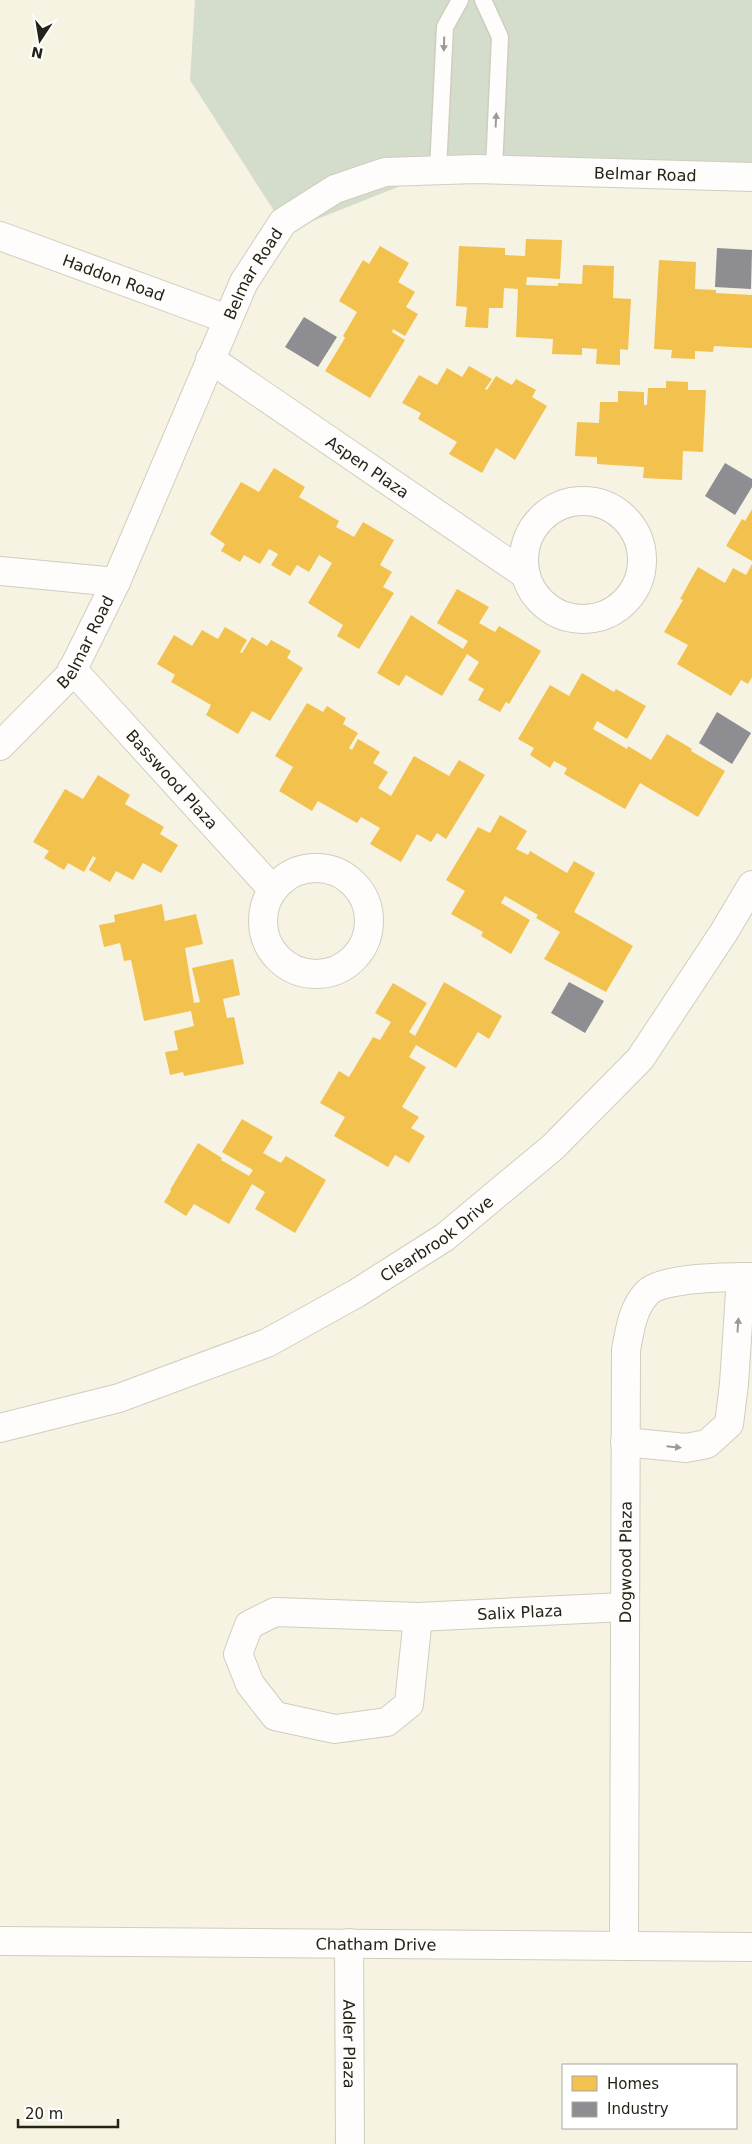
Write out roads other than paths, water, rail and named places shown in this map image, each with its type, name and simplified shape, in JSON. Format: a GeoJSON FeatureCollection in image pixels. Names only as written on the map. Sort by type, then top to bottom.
{"type":"FeatureCollection","features":[{"type":"Feature","properties":{"kind":"street","name":"Belmar Road"},"geometry":{"type":"LineString","coordinates":[[0,746],[70,675],[116,582],[244,282],[283,222],[336,189],[385,172],[494,169],[752,177]]}},
{"type":"Feature","properties":{"kind":"street","name":"Haddon Road"},"geometry":{"type":"LineString","coordinates":[[0,236],[228,320]]}},
{"type":"Feature","properties":{"kind":"street","name":"Aspen Plaza"},"geometry":{"type":"LineString","coordinates":[[210,359],[526,574]]}},
{"type":"Feature","properties":{"kind":"street"},"geometry":{"type":"LineString","coordinates":[[578,500],[596,502],[619,512],[635,531],[642,549],[643,567],[638,585],[623,605],[602,617],[583,620],[564,617],[543,604],[531,589],[526,574],[524,565],[527,541],[535,524],[554,508],[578,500]]}},
{"type":"Feature","properties":{"kind":"street"},"geometry":{"type":"LineString","coordinates":[[0,571],[116,582]]}},
{"type":"Feature","properties":{"kind":"street","name":"Basswood Plaza"},"geometry":{"type":"LineString","coordinates":[[72,669],[273,890]]}},
{"type":"Feature","properties":{"kind":"street","name":"Clearbrook Drive"},"geometry":{"type":"LineString","coordinates":[[0,1428],[119,1398],[267,1343],[357,1293],[445,1237],[552,1147],[640,1059],[752,886]]}},
{"type":"Feature","properties":{"kind":"street","name":"Dogwood Plaza"},"geometry":{"type":"LineString","coordinates":[[624,1946],[626,1350],[634,1311],[648,1291],[672,1283],[710,1277],[746,1277]]}},
{"type":"Feature","properties":{"kind":"street"},"geometry":{"type":"LineString","coordinates":[[625,1442],[686,1448],[707,1444],[729,1424],[746,1277]]}},
{"type":"Feature","properties":{"kind":"street","name":"Salix Plaza"},"geometry":{"type":"LineString","coordinates":[[418,1617],[409,1704],[387,1722],[335,1729],[275,1716],[250,1684],[238,1654],[249,1624],[275,1612],[418,1617],[624,1607]]}},
{"type":"Feature","properties":{"kind":"street","name":"Chatham Drive"},"geometry":{"type":"LineString","coordinates":[[0,1940],[752,1946]]}},
{"type":"Feature","properties":{"kind":"street","name":"Adler Plaza"},"geometry":{"type":"LineString","coordinates":[[349,1943],[350,2144]]}},
{"type":"Feature","properties":{"kind":"lane"},"geometry":{"type":"LineString","coordinates":[[438,170],[444,27],[460,0]]}},
{"type":"Feature","properties":{"kind":"lane"},"geometry":{"type":"LineString","coordinates":[[483,0],[500,37],[494,169]]}}]}
